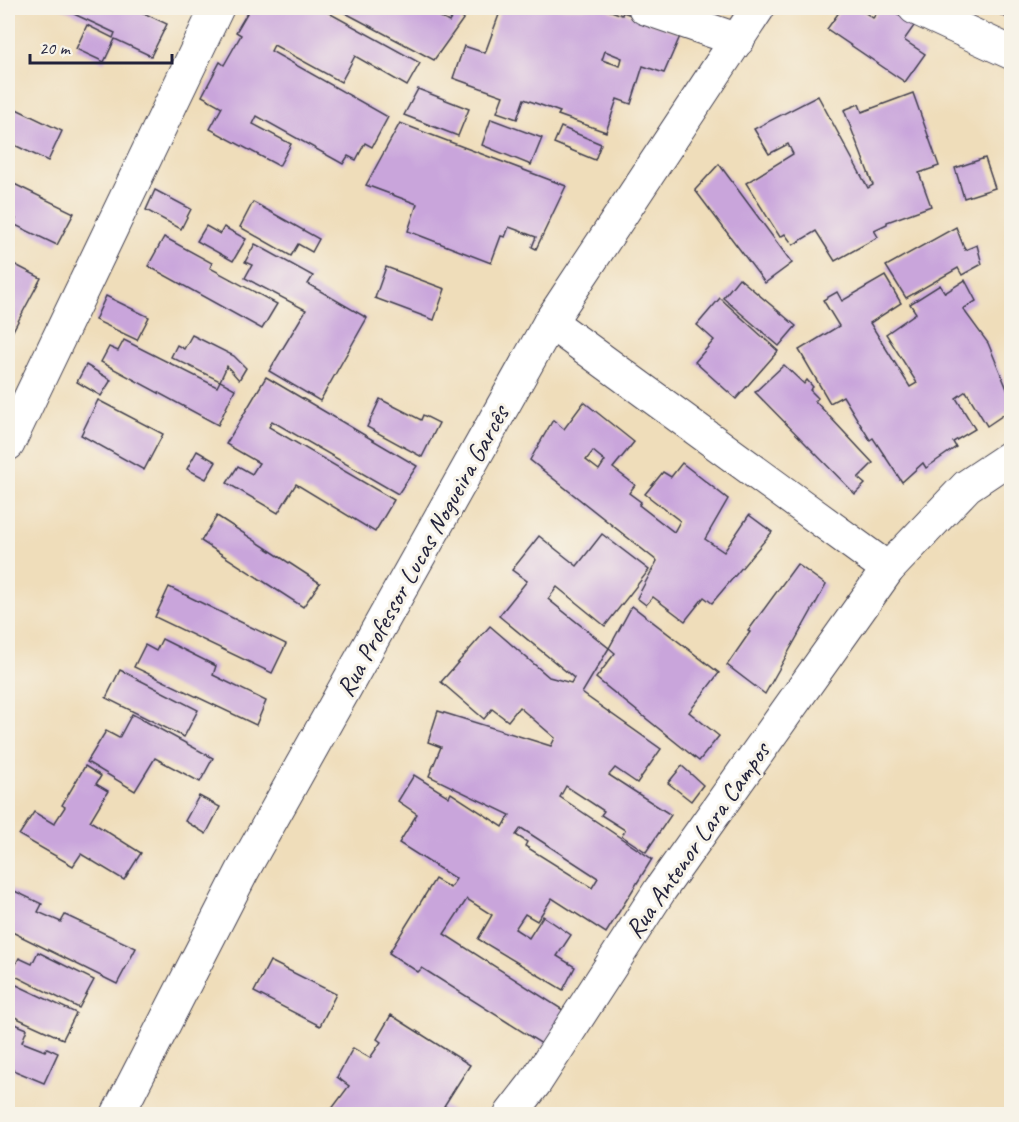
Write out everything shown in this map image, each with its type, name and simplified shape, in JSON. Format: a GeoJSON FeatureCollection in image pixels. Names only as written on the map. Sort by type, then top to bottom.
{"type":"FeatureCollection","features":[{"type":"Feature","properties":{"kind":"street"},"geometry":{"type":"LineString","coordinates":[[8,444],[217,8]]}},
{"type":"Feature","properties":{"kind":"street"},"geometry":{"type":"LineString","coordinates":[[645,8],[738,40]]}},
{"type":"Feature","properties":{"kind":"street","name":"Rua Professor Lucas Nogueira Garcês"},"geometry":{"type":"LineString","coordinates":[[118,1114],[242,872],[550,322],[758,8]]}},
{"type":"Feature","properties":{"kind":"street"},"geometry":{"type":"LineString","coordinates":[[915,8],[1011,52]]}},
{"type":"Feature","properties":{"kind":"street"},"geometry":{"type":"LineString","coordinates":[[550,322],[888,569]]}},
{"type":"Feature","properties":{"kind":"street","name":"Rua Antenor Lara Campos"},"geometry":{"type":"LineString","coordinates":[[511,1114],[535,1083],[660,890],[888,569],[967,486],[1011,456]]}},
{"type":"Feature","properties":{"kind":"building"},"geometry":{"type":"Polygon","coordinates":[[[61,8],[133,8],[167,24],[151,56],[115,39],[104,62],[76,49],[87,25],[113,38],[115,33],[61,8]]]}},
{"type":"Feature","properties":{"kind":"building"},"geometry":{"type":"Polygon","coordinates":[[[250,8],[320,8],[420,63],[407,86],[355,56],[341,82],[274,45],[271,51],[388,117],[372,147],[365,143],[356,160],[348,156],[343,164],[257,116],[253,124],[291,144],[279,166],[210,129],[222,107],[202,96],[220,62],[224,65],[241,35],[236,32],[250,8]]]}},
{"type":"Feature","properties":{"kind":"building"},"geometry":{"type":"Polygon","coordinates":[[[336,8],[423,8],[449,22],[453,15],[445,11],[447,8],[471,8],[434,60],[336,8]]]}},
{"type":"Feature","properties":{"kind":"building"},"geometry":{"type":"Polygon","coordinates":[[[488,8],[603,8],[622,15],[623,12],[681,34],[664,73],[643,66],[631,104],[617,99],[606,132],[558,115],[560,112],[524,99],[517,119],[497,112],[503,96],[453,78],[464,46],[485,53],[500,12],[488,8]],[[605,51],[602,60],[620,66],[622,58],[605,51]]]}},
{"type":"Feature","properties":{"kind":"building"},"geometry":{"type":"Polygon","coordinates":[[[842,8],[858,8],[873,18],[881,8],[888,8],[914,26],[904,40],[925,54],[905,82],[827,29],[842,8]]]}},
{"type":"Feature","properties":{"kind":"building"},"geometry":{"type":"Polygon","coordinates":[[[987,8],[1012,8],[1012,20],[995,12],[987,8]]]}},
{"type":"Feature","properties":{"kind":"building"},"geometry":{"type":"Polygon","coordinates":[[[418,89],[469,109],[458,136],[404,115],[418,89]]]}},
{"type":"Feature","properties":{"kind":"building"},"geometry":{"type":"Polygon","coordinates":[[[913,93],[939,166],[919,173],[931,206],[887,222],[874,230],[878,237],[835,261],[816,231],[793,245],[785,234],[780,237],[746,183],[793,154],[788,144],[769,154],[754,129],[818,96],[868,188],[873,185],[844,110],[859,104],[862,112],[913,93]]]}},
{"type":"Feature","properties":{"kind":"building"},"geometry":{"type":"Polygon","coordinates":[[[8,105],[62,131],[48,161],[8,142],[8,105]]]}},
{"type":"Feature","properties":{"kind":"building"},"geometry":{"type":"Polygon","coordinates":[[[491,119],[542,138],[531,165],[482,145],[491,119]]]}},
{"type":"Feature","properties":{"kind":"building"},"geometry":{"type":"Polygon","coordinates":[[[400,123],[566,186],[536,249],[532,247],[536,237],[509,227],[505,237],[501,236],[491,263],[408,231],[417,204],[366,185],[400,123]]]}},
{"type":"Feature","properties":{"kind":"building"},"geometry":{"type":"Polygon","coordinates":[[[561,127],[601,144],[595,160],[554,143],[561,127]]]}},
{"type":"Feature","properties":{"kind":"building"},"geometry":{"type":"Polygon","coordinates":[[[985,158],[995,188],[964,198],[955,168],[985,158]]]}},
{"type":"Feature","properties":{"kind":"building"},"geometry":{"type":"Polygon","coordinates":[[[719,164],[792,263],[765,283],[695,190],[719,164]]]}},
{"type":"Feature","properties":{"kind":"building"},"geometry":{"type":"Polygon","coordinates":[[[8,181],[74,213],[57,245],[13,224],[16,219],[8,214],[8,181]]]}},
{"type":"Feature","properties":{"kind":"building"},"geometry":{"type":"Polygon","coordinates":[[[155,190],[191,209],[181,229],[146,210],[155,190]]]}},
{"type":"Feature","properties":{"kind":"building"},"geometry":{"type":"Polygon","coordinates":[[[253,202],[319,239],[312,252],[298,244],[291,256],[240,227],[253,202]]]}},
{"type":"Feature","properties":{"kind":"building"},"geometry":{"type":"Polygon","coordinates":[[[206,226],[220,234],[224,227],[246,239],[233,261],[197,241],[206,226]]]}},
{"type":"Feature","properties":{"kind":"building"},"geometry":{"type":"Polygon","coordinates":[[[956,227],[965,250],[977,245],[982,264],[962,275],[958,268],[906,298],[886,266],[956,227]]]}},
{"type":"Feature","properties":{"kind":"building"},"geometry":{"type":"Polygon","coordinates":[[[164,237],[212,263],[210,268],[277,304],[262,329],[148,266],[164,237]]]}},
{"type":"Feature","properties":{"kind":"building"},"geometry":{"type":"Polygon","coordinates":[[[255,244],[313,276],[308,284],[367,318],[320,401],[269,371],[306,310],[245,278],[252,265],[245,262],[255,244]]]}},
{"type":"Feature","properties":{"kind":"building"},"geometry":{"type":"Polygon","coordinates":[[[8,261],[41,278],[8,340],[8,261]]]}},
{"type":"Feature","properties":{"kind":"building"},"geometry":{"type":"Polygon","coordinates":[[[386,267],[445,289],[434,320],[375,298],[386,267]]]}},
{"type":"Feature","properties":{"kind":"building"},"geometry":{"type":"Polygon","coordinates":[[[885,276],[901,303],[870,323],[910,387],[917,383],[886,334],[916,313],[910,304],[940,285],[945,293],[965,280],[976,301],[963,309],[988,343],[1012,401],[1012,409],[987,426],[966,391],[956,398],[975,429],[953,442],[956,447],[926,468],[923,463],[902,482],[873,438],[870,440],[843,396],[830,403],[799,350],[839,326],[823,300],[837,292],[842,301],[885,276]]]}},
{"type":"Feature","properties":{"kind":"building"},"geometry":{"type":"Polygon","coordinates":[[[739,278],[796,326],[779,346],[723,298],[739,278]]]}},
{"type":"Feature","properties":{"kind":"building"},"geometry":{"type":"Polygon","coordinates":[[[106,296],[149,317],[137,340],[95,320],[106,296]]]}},
{"type":"Feature","properties":{"kind":"building"},"geometry":{"type":"Polygon","coordinates":[[[720,298],[778,351],[736,399],[695,362],[714,340],[697,325],[720,298]]]}},
{"type":"Feature","properties":{"kind":"building"},"geometry":{"type":"Polygon","coordinates":[[[192,335],[234,356],[246,368],[239,380],[227,366],[220,381],[171,357],[177,345],[184,349],[192,335]]]}},
{"type":"Feature","properties":{"kind":"building"},"geometry":{"type":"Polygon","coordinates":[[[124,340],[217,387],[220,381],[235,389],[218,425],[101,362],[109,347],[118,351],[124,340]]]}},
{"type":"Feature","properties":{"kind":"building"},"geometry":{"type":"Polygon","coordinates":[[[86,365],[111,380],[101,396],[77,382],[86,365]]]}},
{"type":"Feature","properties":{"kind":"building"},"geometry":{"type":"Polygon","coordinates":[[[784,365],[804,384],[807,380],[813,387],[810,390],[818,398],[815,401],[873,463],[858,478],[865,484],[855,494],[755,392],[784,365]]]}},
{"type":"Feature","properties":{"kind":"building"},"geometry":{"type":"Polygon","coordinates":[[[266,377],[417,466],[398,494],[272,421],[269,427],[394,500],[375,532],[296,484],[278,513],[227,483],[238,466],[252,474],[259,463],[226,444],[266,377]]]}},
{"type":"Feature","properties":{"kind":"building"},"geometry":{"type":"Polygon","coordinates":[[[380,399],[421,420],[423,415],[439,423],[422,457],[367,427],[380,399]]]}},
{"type":"Feature","properties":{"kind":"building"},"geometry":{"type":"Polygon","coordinates":[[[98,400],[163,434],[144,470],[81,435],[98,400]]]}},
{"type":"Feature","properties":{"kind":"building"},"geometry":{"type":"Polygon","coordinates":[[[584,402],[634,442],[613,468],[635,485],[629,493],[641,502],[639,505],[674,532],[680,521],[645,494],[663,472],[671,477],[682,463],[728,499],[705,539],[724,552],[749,515],[772,532],[712,603],[704,597],[685,621],[653,597],[646,605],[637,598],[657,561],[530,460],[553,420],[564,429],[584,402]],[[593,451],[586,460],[599,470],[605,461],[593,451]]]}},
{"type":"Feature","properties":{"kind":"building"},"geometry":{"type":"Polygon","coordinates":[[[197,451],[216,462],[206,479],[187,469],[197,451]]]}},
{"type":"Feature","properties":{"kind":"building"},"geometry":{"type":"Polygon","coordinates":[[[217,516],[320,583],[303,607],[201,541],[217,516]]]}},
{"type":"Feature","properties":{"kind":"building"},"geometry":{"type":"Polygon","coordinates":[[[602,534],[649,570],[605,626],[557,587],[548,599],[609,648],[582,693],[661,749],[637,783],[615,768],[609,775],[671,815],[646,852],[622,836],[625,830],[601,815],[604,811],[566,786],[560,797],[652,859],[606,933],[552,898],[537,921],[525,914],[515,929],[529,938],[543,916],[571,935],[557,956],[575,967],[563,990],[478,939],[492,915],[467,899],[444,934],[566,1012],[545,1046],[422,968],[418,972],[389,953],[435,879],[450,888],[456,879],[399,843],[417,814],[398,801],[414,775],[449,797],[451,793],[503,827],[510,815],[429,776],[441,747],[428,742],[438,711],[551,746],[555,738],[519,707],[508,721],[492,709],[484,719],[441,682],[490,626],[549,677],[571,683],[574,678],[499,616],[527,581],[512,570],[539,536],[577,566],[602,534]],[[521,828],[516,835],[527,842],[525,846],[592,888],[598,878],[521,828]]]}},
{"type":"Feature","properties":{"kind":"building"},"geometry":{"type":"Polygon","coordinates":[[[797,564],[826,585],[765,694],[727,665],[750,632],[748,631],[797,564]]]}},
{"type":"Feature","properties":{"kind":"building"},"geometry":{"type":"Polygon","coordinates":[[[169,587],[286,644],[272,673],[155,617],[169,587]]]}},
{"type":"Feature","properties":{"kind":"building"},"geometry":{"type":"Polygon","coordinates":[[[632,606],[719,673],[689,712],[719,736],[699,761],[596,678],[615,653],[609,648],[632,606]]]}},
{"type":"Feature","properties":{"kind":"building"},"geometry":{"type":"Polygon","coordinates":[[[162,639],[216,666],[213,675],[266,701],[256,725],[134,667],[145,645],[156,651],[162,639]]]}},
{"type":"Feature","properties":{"kind":"building"},"geometry":{"type":"Polygon","coordinates":[[[120,670],[198,710],[184,737],[106,698],[120,670]]]}},
{"type":"Feature","properties":{"kind":"building"},"geometry":{"type":"Polygon","coordinates":[[[132,714],[213,758],[200,782],[155,758],[135,791],[87,762],[106,731],[119,738],[132,714]]]}},
{"type":"Feature","properties":{"kind":"building"},"geometry":{"type":"Polygon","coordinates":[[[85,766],[101,776],[96,784],[108,791],[90,821],[141,853],[124,880],[81,854],[73,866],[19,835],[34,812],[54,824],[65,807],[62,805],[85,766]]]}},
{"type":"Feature","properties":{"kind":"building"},"geometry":{"type":"Polygon","coordinates":[[[682,766],[703,785],[691,801],[668,783],[682,766]]]}},
{"type":"Feature","properties":{"kind":"building"},"geometry":{"type":"Polygon","coordinates":[[[199,796],[220,807],[206,834],[185,821],[199,796]]]}},
{"type":"Feature","properties":{"kind":"building"},"geometry":{"type":"Polygon","coordinates":[[[8,888],[42,904],[38,912],[61,922],[65,915],[136,948],[117,984],[8,930],[8,888]]]}},
{"type":"Feature","properties":{"kind":"building"},"geometry":{"type":"Polygon","coordinates":[[[38,952],[94,980],[79,1008],[11,974],[19,958],[32,964],[38,952]]]}},
{"type":"Feature","properties":{"kind":"building"},"geometry":{"type":"Polygon","coordinates":[[[270,961],[336,994],[320,1026],[254,992],[270,961]]]}},
{"type":"Feature","properties":{"kind":"building"},"geometry":{"type":"Polygon","coordinates":[[[8,981],[76,1013],[63,1039],[8,1014],[8,981]]]}},
{"type":"Feature","properties":{"kind":"building"},"geometry":{"type":"Polygon","coordinates":[[[391,1015],[470,1065],[444,1106],[458,1114],[328,1114],[349,1086],[337,1077],[353,1048],[370,1058],[381,1042],[377,1039],[391,1015]]]}},
{"type":"Feature","properties":{"kind":"building"},"geometry":{"type":"Polygon","coordinates":[[[8,1021],[27,1029],[22,1042],[45,1051],[47,1048],[58,1053],[44,1083],[8,1068],[8,1021]]]}}]}
